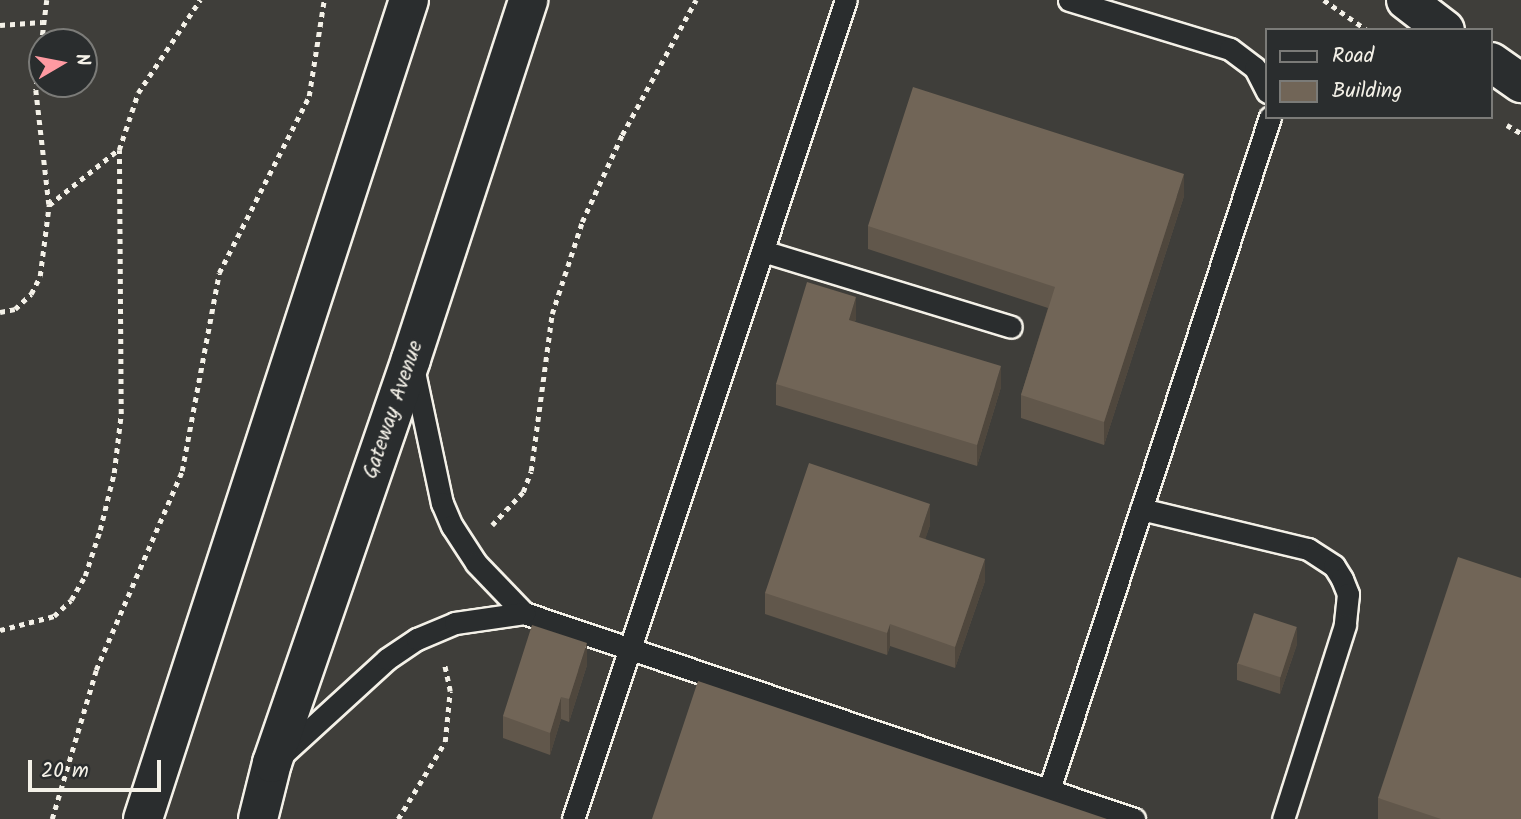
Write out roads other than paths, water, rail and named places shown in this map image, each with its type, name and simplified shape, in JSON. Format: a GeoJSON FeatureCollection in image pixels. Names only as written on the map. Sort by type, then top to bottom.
{"type":"FeatureCollection","features":[{"type":"Feature","properties":{"kind":"main road"},"geometry":{"type":"LineString","coordinates":[[144,819],[409,0]]}},
{"type":"Feature","properties":{"kind":"main road","name":"Gateway Avenue"},"geometry":{"type":"LineString","coordinates":[[258,819],[272,763],[411,359],[528,0]]}},
{"type":"Feature","properties":{"kind":"main road"},"geometry":{"type":"LineString","coordinates":[[1406,0],[1442,28]]}},
{"type":"Feature","properties":{"kind":"main road"},"geometry":{"type":"LineString","coordinates":[[1493,63],[1521,83]]}},
{"type":"Feature","properties":{"kind":"lane"},"geometry":{"type":"LineString","coordinates":[[573,819],[846,0]]}},
{"type":"Feature","properties":{"kind":"lane"},"geometry":{"type":"LineString","coordinates":[[1069,0],[1230,49],[1255,68],[1266,90]]}},
{"type":"Feature","properties":{"kind":"lane"},"geometry":{"type":"LineString","coordinates":[[1049,790],[1269,119]]}},
{"type":"Feature","properties":{"kind":"lane"},"geometry":{"type":"LineString","coordinates":[[763,251],[1011,327]]}},
{"type":"Feature","properties":{"kind":"lane"},"geometry":{"type":"LineString","coordinates":[[411,359],[442,503],[465,548],[524,612],[1134,819]]}},
{"type":"Feature","properties":{"kind":"lane"},"geometry":{"type":"LineString","coordinates":[[1140,509],[1308,549],[1328,561],[1342,579],[1348,594],[1345,625],[1283,819]]}},
{"type":"Feature","properties":{"kind":"lane"},"geometry":{"type":"LineString","coordinates":[[272,763],[387,659],[434,631],[524,612]]}}]}
